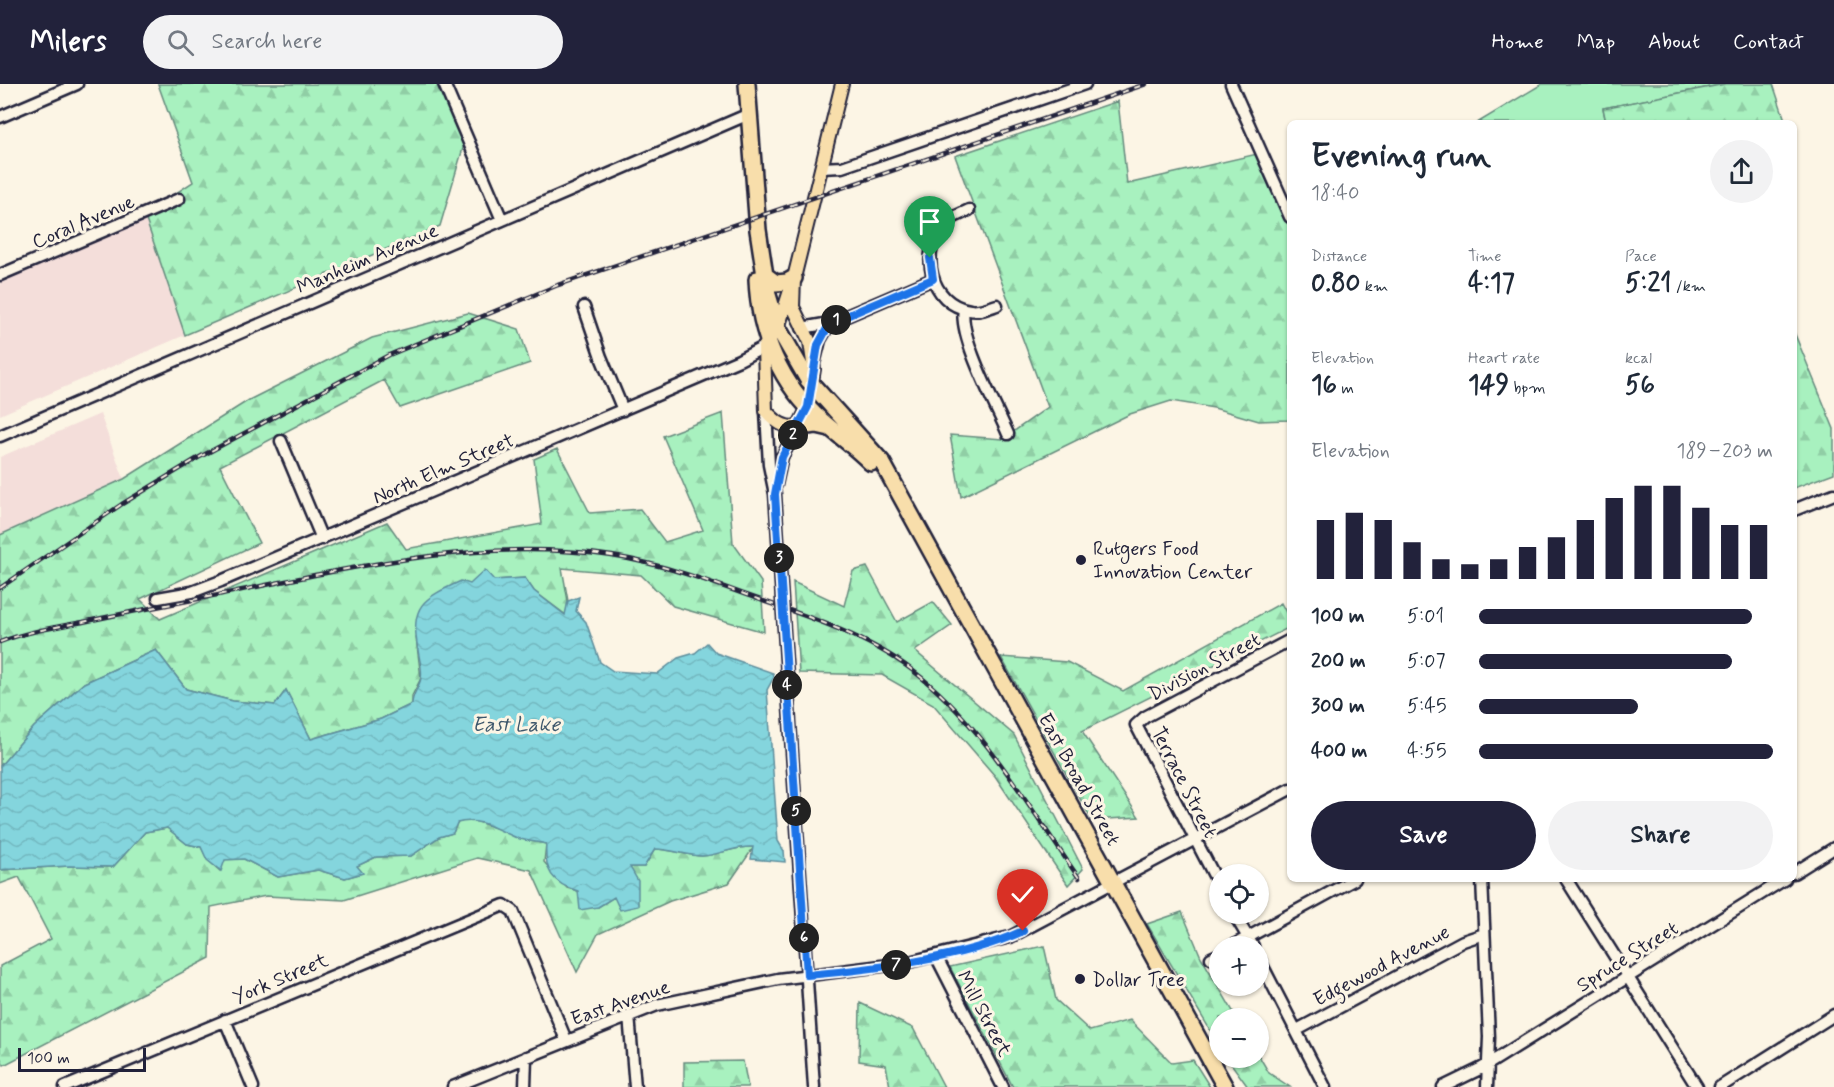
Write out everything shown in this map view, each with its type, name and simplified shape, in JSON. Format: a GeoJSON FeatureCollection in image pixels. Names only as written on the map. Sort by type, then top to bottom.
{"type":"FeatureCollection","features":[{"type":"Feature","properties":{"kind":"highway"},"geometry":{"type":"LineString","coordinates":[[747,84],[758,230]]}},
{"type":"Feature","properties":{"kind":"highway","name":"East Broad Street"},"geometry":{"type":"LineString","coordinates":[[758,230],[765,275],[778,328],[801,369],[842,431]]}},
{"type":"Feature","properties":{"kind":"highway","name":"East Broad Street"},"geometry":{"type":"LineString","coordinates":[[758,230],[758,299],[766,344],[777,365],[808,407],[882,462],[1225,1087]]}},
{"type":"Feature","properties":{"kind":"highway"},"geometry":{"type":"LineString","coordinates":[[765,275],[776,284],[794,278]]}},
{"type":"Feature","properties":{"kind":"highway"},"geometry":{"type":"LineString","coordinates":[[798,427],[817,425],[842,431]]}},
{"type":"Feature","properties":{"kind":"main road"},"geometry":{"type":"LineString","coordinates":[[794,278],[793,307],[812,347],[814,369],[808,407],[798,427],[780,425],[766,411],[764,367],[766,344],[778,328],[794,278],[842,84]]}},
{"type":"Feature","properties":{"kind":"main road"},"geometry":{"type":"LineString","coordinates":[[778,328],[802,328]]}},
{"type":"Feature","properties":{"kind":"street"},"geometry":{"type":"LineString","coordinates":[[0,117],[77,84]]}},
{"type":"Feature","properties":{"kind":"street"},"geometry":{"type":"LineString","coordinates":[[444,84],[502,220]]}},
{"type":"Feature","properties":{"kind":"street"},"geometry":{"type":"LineString","coordinates":[[821,168],[842,167],[1085,84]]}},
{"type":"Feature","properties":{"kind":"street"},"geometry":{"type":"LineString","coordinates":[[1231,84],[1287,210]]}},
{"type":"Feature","properties":{"kind":"street","name":"Manheim Avenue"},"geometry":{"type":"LineString","coordinates":[[0,436],[749,114]]}},
{"type":"Feature","properties":{"kind":"street","name":"Coral Avenue"},"geometry":{"type":"LineString","coordinates":[[0,275],[179,199]]}},
{"type":"Feature","properties":{"kind":"street"},"geometry":{"type":"LineString","coordinates":[[969,210],[945,223],[933,241],[930,258],[933,279],[945,296],[964,309],[981,310],[997,305]]}},
{"type":"Feature","properties":{"kind":"street"},"geometry":{"type":"LineString","coordinates":[[802,328],[830,323],[933,279]]}},
{"type":"Feature","properties":{"kind":"street"},"geometry":{"type":"LineString","coordinates":[[584,307],[601,357],[623,410]]}},
{"type":"Feature","properties":{"kind":"street"},"geometry":{"type":"LineString","coordinates":[[964,309],[962,317],[967,338],[1008,434]]}},
{"type":"Feature","properties":{"kind":"street"},"geometry":{"type":"LineString","coordinates":[[814,369],[818,345],[830,323]]}},
{"type":"Feature","properties":{"kind":"street","name":"North Elm Street"},"geometry":{"type":"LineString","coordinates":[[158,598],[192,592],[322,539],[739,360],[766,344]]}},
{"type":"Feature","properties":{"kind":"street"},"geometry":{"type":"LineString","coordinates":[[739,360],[753,361],[764,367]]}},
{"type":"Feature","properties":{"kind":"street"},"geometry":{"type":"LineString","coordinates":[[766,411],[769,465],[775,494],[814,1087]]}},
{"type":"Feature","properties":{"kind":"street"},"geometry":{"type":"LineString","coordinates":[[775,494],[782,457],[798,427]]}},
{"type":"Feature","properties":{"kind":"street"},"geometry":{"type":"LineString","coordinates":[[281,441],[322,539]]}},
{"type":"Feature","properties":{"kind":"street"},"geometry":{"type":"LineString","coordinates":[[1797,509],[1834,494]]}},
{"type":"Feature","properties":{"kind":"street","name":"Division Street"},"geometry":{"type":"LineString","coordinates":[[1136,725],[1145,717],[1287,642]]}},
{"type":"Feature","properties":{"kind":"street","name":"Terrace Street"},"geometry":{"type":"LineString","coordinates":[[1136,725],[1209,867]]}},
{"type":"Feature","properties":{"kind":"street","name":"East Avenue"},"geometry":{"type":"LineString","coordinates":[[453,1087],[657,1005],[747,984],[807,975],[873,969],[1010,937],[1287,791]]}},
{"type":"Feature","properties":{"kind":"street"},"geometry":{"type":"LineString","coordinates":[[1797,871],[1834,848]]}},
{"type":"Feature","properties":{"kind":"street"},"geometry":{"type":"LineString","coordinates":[[1260,936],[1350,882]]}},
{"type":"Feature","properties":{"kind":"street"},"geometry":{"type":"LineString","coordinates":[[1482,882],[1487,1087]]}},
{"type":"Feature","properties":{"kind":"street"},"geometry":{"type":"LineString","coordinates":[[1568,882],[1697,1087]]}},
{"type":"Feature","properties":{"kind":"street","name":"Spruce Street"},"geometry":{"type":"LineString","coordinates":[[1443,1087],[1488,1064],[1780,882]]}},
{"type":"Feature","properties":{"kind":"street","name":"York Street"},"geometry":{"type":"LineString","coordinates":[[65,1087],[497,907],[509,907],[566,1040]]}},
{"type":"Feature","properties":{"kind":"street","name":"Edgewood Avenue"},"geometry":{"type":"LineString","coordinates":[[1297,1030],[1463,941],[1484,934]]}},
{"type":"Feature","properties":{"kind":"street","name":"Mill Street"},"geometry":{"type":"LineString","coordinates":[[936,956],[1003,1087]]}},
{"type":"Feature","properties":{"kind":"street"},"geometry":{"type":"LineString","coordinates":[[1269,978],[1326,1087]]}},
{"type":"Feature","properties":{"kind":"street"},"geometry":{"type":"LineString","coordinates":[[630,1015],[635,1087]]}},
{"type":"Feature","properties":{"kind":"street"},"geometry":{"type":"LineString","coordinates":[[1720,1087],[1834,1015]]}},
{"type":"Feature","properties":{"kind":"street"},"geometry":{"type":"LineString","coordinates":[[225,1020],[253,1087]]}},
{"type":"Feature","properties":{"kind":"street"},"geometry":{"type":"LineString","coordinates":[[525,1087],[526,1057]]}},
{"type":"Feature","properties":{"kind":"shaded area"},"geometry":{"type":"Polygon","coordinates":[[[144,214],[185,335],[0,415],[0,274],[144,214]]]}},
{"type":"Feature","properties":{"kind":"shaded area"},"geometry":{"type":"Polygon","coordinates":[[[100,414],[124,479],[0,535],[0,457],[100,414]]]}},
{"type":"Feature","properties":{"kind":"green space"},"geometry":{"type":"Polygon","coordinates":[[[158,84],[443,84],[466,138],[440,226],[185,335],[144,214],[193,182],[158,84]]]}},
{"type":"Feature","properties":{"kind":"green space"},"geometry":{"type":"Polygon","coordinates":[[[1542,84],[1725,84],[1603,108],[1605,120],[1482,120],[1542,84]]]}},
{"type":"Feature","properties":{"kind":"green space"},"geometry":{"type":"Polygon","coordinates":[[[1725,84],[1773,84],[1785,120],[1605,120],[1603,108],[1725,84]]]}},
{"type":"Feature","properties":{"kind":"green space"},"geometry":{"type":"Polygon","coordinates":[[[1118,101],[1127,184],[1257,154],[1287,219],[1287,420],[1259,421],[1214,408],[1171,401],[1130,414],[961,497],[950,435],[1003,439],[1048,407],[955,156],[1118,101]]]}},
{"type":"Feature","properties":{"kind":"green space"},"geometry":{"type":"Polygon","coordinates":[[[468,313],[519,329],[530,363],[400,408],[384,380],[220,466],[259,543],[140,599],[160,619],[387,522],[406,549],[542,524],[534,459],[557,449],[590,513],[640,509],[665,542],[703,530],[663,436],[723,413],[733,543],[761,582],[764,632],[673,606],[641,575],[562,568],[568,601],[566,615],[534,591],[525,578],[494,580],[416,637],[421,678],[412,696],[412,704],[381,719],[311,739],[286,690],[275,705],[233,701],[186,689],[156,650],[84,683],[34,727],[0,766],[0,535],[124,479],[249,400],[372,338],[468,313]]]}},
{"type":"Feature","properties":{"kind":"green space"},"geometry":{"type":"Polygon","coordinates":[[[1797,339],[1834,429],[1834,473],[1797,487],[1797,339]]]}},
{"type":"Feature","properties":{"kind":"green space"},"geometry":{"type":"Polygon","coordinates":[[[867,567],[897,622],[933,602],[952,625],[915,651],[1014,735],[1083,869],[1068,885],[995,776],[933,704],[882,675],[799,673],[793,582],[844,606],[853,571],[867,567]]]}},
{"type":"Feature","properties":{"kind":"green space"},"geometry":{"type":"Polygon","coordinates":[[[1281,603],[1287,614],[1287,628],[1082,731],[1139,817],[1092,820],[1001,657],[1067,662],[1123,691],[1281,603]]]}},
{"type":"Feature","properties":{"kind":"green space"},"geometry":{"type":"Polygon","coordinates":[[[469,819],[518,838],[546,844],[544,862],[567,888],[578,891],[598,907],[614,897],[629,867],[644,867],[655,849],[702,856],[754,847],[729,883],[670,901],[598,934],[577,972],[531,870],[477,858],[344,900],[266,896],[211,907],[210,958],[4,1065],[0,1057],[0,966],[51,939],[19,877],[0,884],[0,870],[69,866],[113,867],[145,832],[167,828],[187,844],[201,847],[208,860],[220,871],[225,859],[244,859],[278,877],[318,870],[345,878],[362,873],[357,866],[376,857],[411,856],[439,837],[453,833],[457,823],[469,819]]]}},
{"type":"Feature","properties":{"kind":"green space"},"geometry":{"type":"Polygon","coordinates":[[[1182,912],[1209,971],[1209,996],[1224,996],[1231,1008],[1209,1008],[1209,1028],[1147,924],[1182,912]]]}},
{"type":"Feature","properties":{"kind":"green space"},"geometry":{"type":"Polygon","coordinates":[[[1044,946],[1056,1000],[1090,1031],[1130,1020],[1172,1063],[1193,1060],[1210,1087],[1013,1087],[950,967],[1044,946]]]}},
{"type":"Feature","properties":{"kind":"green space"},"geometry":{"type":"Polygon","coordinates":[[[860,1003],[913,1028],[944,1087],[890,1087],[886,1065],[859,1061],[860,1003]]]}},
{"type":"Feature","properties":{"kind":"green space"},"geometry":{"type":"Polygon","coordinates":[[[743,1061],[748,1087],[684,1087],[684,1062],[743,1061]]]}},
{"type":"Feature","properties":{"kind":"green space"},"geometry":{"type":"Polygon","coordinates":[[[1234,1068],[1266,1068],[1269,1073],[1290,1087],[1248,1087],[1234,1068]]]}},
{"type":"Feature","properties":{"kind":"water","name":"East Lake"},"geometry":{"type":"Polygon","coordinates":[[[485,570],[494,580],[525,578],[534,591],[565,615],[568,601],[579,597],[576,611],[586,622],[600,662],[613,671],[657,674],[678,658],[695,653],[707,643],[716,653],[773,673],[774,677],[767,690],[778,841],[784,851],[785,862],[751,859],[753,847],[702,856],[655,849],[644,867],[630,867],[638,881],[638,906],[620,910],[614,897],[598,907],[580,910],[578,891],[556,880],[548,868],[546,844],[517,838],[473,821],[457,823],[453,833],[439,837],[411,856],[376,857],[357,866],[363,873],[345,878],[318,870],[278,877],[244,859],[225,860],[221,871],[207,860],[201,847],[187,844],[167,828],[145,832],[113,867],[69,866],[0,870],[0,766],[34,727],[84,683],[156,650],[186,689],[233,701],[275,705],[286,690],[311,739],[381,719],[412,704],[421,675],[416,623],[422,605],[437,593],[461,581],[470,584],[485,570]]]}},
{"type":"Feature","properties":{"kind":"railway"},"geometry":{"type":"LineString","coordinates":[[0,588],[122,504],[198,458],[389,355],[558,285],[1146,84]]}},
{"type":"Feature","properties":{"kind":"railway"},"geometry":{"type":"LineString","coordinates":[[0,642],[51,628],[308,576],[408,559],[510,550],[561,551],[631,559],[726,587],[821,622],[878,648],[912,670],[937,691],[983,741],[1079,878]]}},
{"type":"Feature","properties":{"kind":"place","name":"Rutgers Food Innovation Center"},"geometry":{"type":"Point","coordinates":[1081,560]}},
{"type":"Feature","properties":{"kind":"place","name":"Dollar Tree"},"geometry":{"type":"Point","coordinates":[1080,979]}},
{"type":"Feature","properties":{"kind":"route"},"geometry":{"type":"LineString","coordinates":[[930,258],[933,279],[830,323],[816,351],[813,385],[808,407],[782,457],[779,468],[775,494],[807,975],[873,969],[905,963],[993,943],[1023,931]]}}]}
